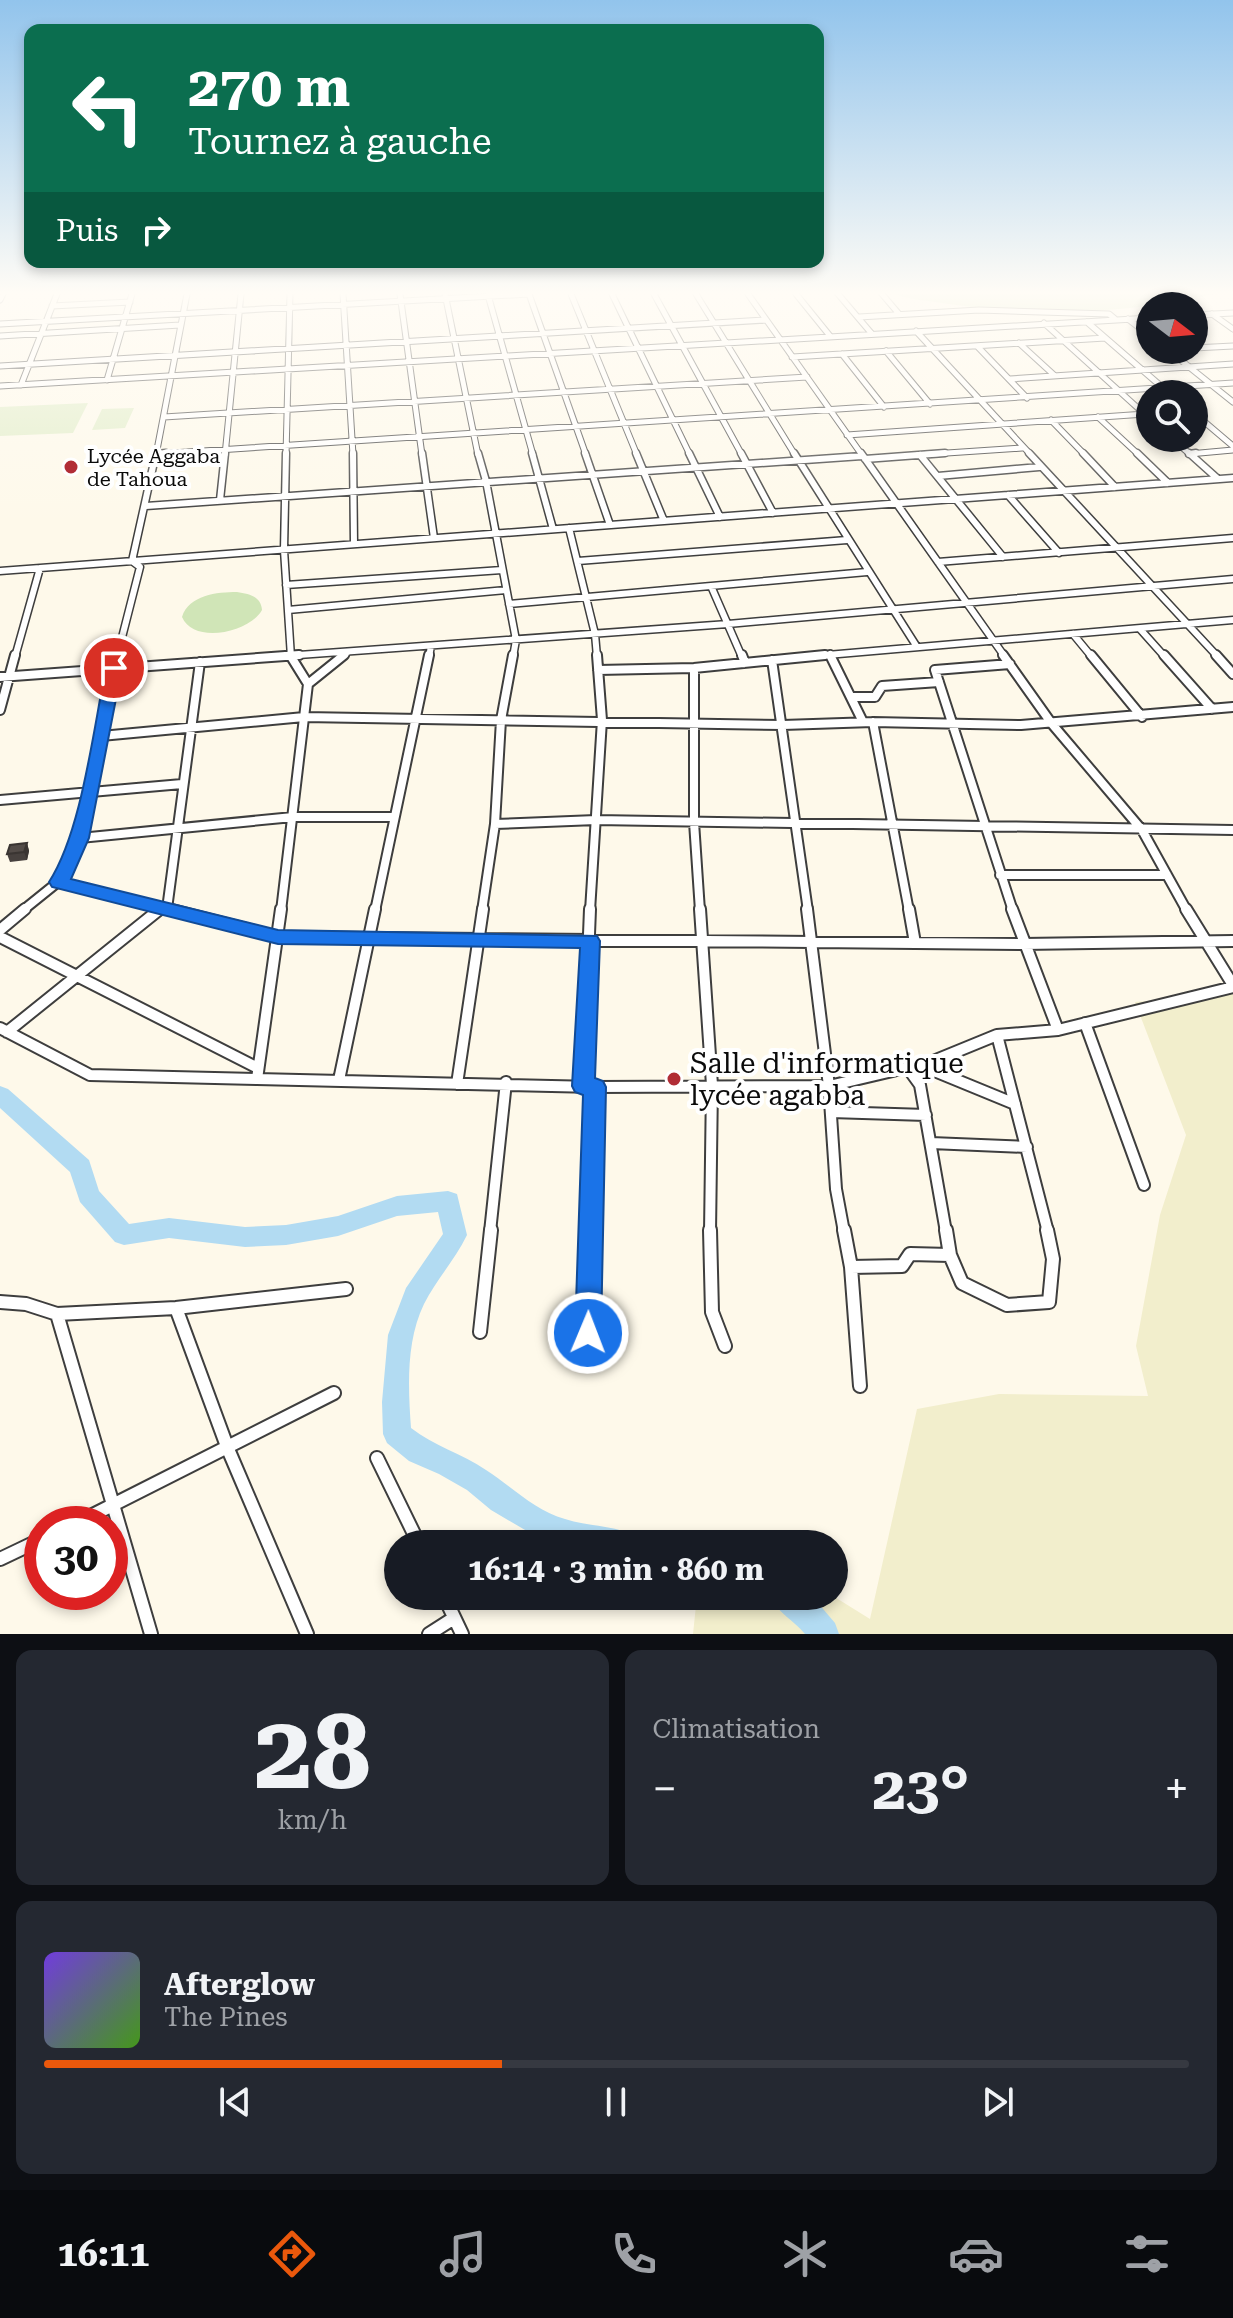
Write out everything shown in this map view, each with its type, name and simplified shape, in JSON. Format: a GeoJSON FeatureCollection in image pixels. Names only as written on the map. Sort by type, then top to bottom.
{"type":"FeatureCollection","features":[{"type":"Feature","properties":{"kind":"street"},"geometry":{"type":"LineString","coordinates":[[21,385],[27,370]]}},
{"type":"Feature","properties":{"kind":"street"},"geometry":{"type":"LineString","coordinates":[[107,380],[110,370]]}},
{"type":"Feature","properties":{"kind":"street"},"geometry":{"type":"LineString","coordinates":[[132,561],[157,454],[172,370]]}},
{"type":"Feature","properties":{"kind":"street"},"geometry":{"type":"LineString","coordinates":[[0,386],[257,370]]}},
{"type":"Feature","properties":{"kind":"street"},"geometry":{"type":"LineString","coordinates":[[258,1074],[278,937],[308,684],[290,655],[284,550],[288,370]]}},
{"type":"Feature","properties":{"kind":"street"},"geometry":{"type":"LineString","coordinates":[[350,370],[354,544]]}},
{"type":"Feature","properties":{"kind":"street"},"geometry":{"type":"LineString","coordinates":[[411,370],[434,538]]}},
{"type":"Feature","properties":{"kind":"street"},"geometry":{"type":"LineString","coordinates":[[457,1084],[495,824],[501,720],[516,640],[461,370]]}},
{"type":"Feature","properties":{"kind":"street"},"geometry":{"type":"LineString","coordinates":[[509,370],[541,477],[553,529]]}},
{"type":"Feature","properties":{"kind":"street"},"geometry":{"type":"LineString","coordinates":[[555,370],[610,525]]}},
{"type":"Feature","properties":{"kind":"street"},"geometry":{"type":"LineString","coordinates":[[602,370],[664,521]]}},
{"type":"Feature","properties":{"kind":"street"},"geometry":{"type":"LineString","coordinates":[[649,370],[720,517]]}},
{"type":"Feature","properties":{"kind":"street"},"geometry":{"type":"LineString","coordinates":[[697,370],[773,513]]}},
{"type":"Feature","properties":{"kind":"street"},"geometry":{"type":"LineString","coordinates":[[743,370],[867,572],[894,608],[917,647]]}},
{"type":"Feature","properties":{"kind":"street"},"geometry":{"type":"LineString","coordinates":[[200,662],[193,728],[164,909],[4,1030],[90,1075],[221,1081],[258,1074],[457,1084],[829,1086],[931,1062],[997,1035],[1058,1030],[1233,986],[1204,942],[1142,830],[1052,724],[802,370]]}},
{"type":"Feature","properties":{"kind":"street"},"geometry":{"type":"LineString","coordinates":[[855,370],[884,407]]}},
{"type":"Feature","properties":{"kind":"street"},"geometry":{"type":"LineString","coordinates":[[902,370],[930,404]]}},
{"type":"Feature","properties":{"kind":"street"},"geometry":{"type":"LineString","coordinates":[[951,370],[1233,674]]}},
{"type":"Feature","properties":{"kind":"street"},"geometry":{"type":"LineString","coordinates":[[1001,370],[1027,398]]}},
{"type":"Feature","properties":{"kind":"street"},"geometry":{"type":"LineString","coordinates":[[1048,370],[1054,376]]}},
{"type":"Feature","properties":{"kind":"street"},"geometry":{"type":"LineString","coordinates":[[1010,379],[1136,370]]}},
{"type":"Feature","properties":{"kind":"street"},"geometry":{"type":"LineString","coordinates":[[1142,370],[1154,380]]}},
{"type":"Feature","properties":{"kind":"street"},"geometry":{"type":"LineString","coordinates":[[1193,370],[1233,402]]}},
{"type":"Feature","properties":{"kind":"street"},"geometry":{"type":"LineString","coordinates":[[220,500],[233,372]]}},
{"type":"Feature","properties":{"kind":"street"},"geometry":{"type":"LineString","coordinates":[[1098,372],[1136,406]]}},
{"type":"Feature","properties":{"kind":"street"},"geometry":{"type":"LineString","coordinates":[[164,417],[807,377]]}},
{"type":"Feature","properties":{"kind":"street"},"geometry":{"type":"LineString","coordinates":[[1210,385],[1233,383]]}},
{"type":"Feature","properties":{"kind":"street"},"geometry":{"type":"LineString","coordinates":[[157,454],[1136,389]]}},
{"type":"Feature","properties":{"kind":"street"},"geometry":{"type":"LineString","coordinates":[[847,435],[1136,416]]}},
{"type":"Feature","properties":{"kind":"street"},"geometry":{"type":"LineString","coordinates":[[1098,417],[1168,483]]}},
{"type":"Feature","properties":{"kind":"street"},"geometry":{"type":"LineString","coordinates":[[1051,420],[1115,487]]}},
{"type":"Feature","properties":{"kind":"street"},"geometry":{"type":"LineString","coordinates":[[1208,426],[1233,448]]}},
{"type":"Feature","properties":{"kind":"street"},"geometry":{"type":"LineString","coordinates":[[146,506],[749,463],[1022,448]]}},
{"type":"Feature","properties":{"kind":"street"},"geometry":{"type":"LineString","coordinates":[[1189,454],[1233,448]]}},
{"type":"Feature","properties":{"kind":"street"},"geometry":{"type":"LineString","coordinates":[[1187,452],[1218,479]]}},
{"type":"Feature","properties":{"kind":"street"},"geometry":{"type":"LineString","coordinates":[[920,455],[1003,557]]}},
{"type":"Feature","properties":{"kind":"street"},"geometry":{"type":"LineString","coordinates":[[938,476],[1039,467]]}},
{"type":"Feature","properties":{"kind":"street"},"geometry":{"type":"LineString","coordinates":[[0,571],[1233,478]]}},
{"type":"Feature","properties":{"kind":"street"},"geometry":{"type":"LineString","coordinates":[[1008,495],[1059,553]]}},
{"type":"Feature","properties":{"kind":"street"},"geometry":{"type":"LineString","coordinates":[[569,528],[595,634],[602,720],[590,941],[588,1333]]}},
{"type":"Feature","properties":{"kind":"street"},"geometry":{"type":"LineString","coordinates":[[938,562],[1233,538]]}},
{"type":"Feature","properties":{"kind":"street"},"geometry":{"type":"LineString","coordinates":[[578,561],[847,540]]}},
{"type":"Feature","properties":{"kind":"street"},"geometry":{"type":"LineString","coordinates":[[0,930],[58,882],[67,870],[80,838],[114,668],[140,567],[132,561]]}},
{"type":"Feature","properties":{"kind":"street"},"geometry":{"type":"LineString","coordinates":[[0,710],[40,568]]}},
{"type":"Feature","properties":{"kind":"street"},"geometry":{"type":"LineString","coordinates":[[286,585],[502,570]]}},
{"type":"Feature","properties":{"kind":"street"},"geometry":{"type":"LineString","coordinates":[[509,604],[867,572]]}},
{"type":"Feature","properties":{"kind":"street"},"geometry":{"type":"LineString","coordinates":[[0,677],[728,624],[1233,579]]}},
{"type":"Feature","properties":{"kind":"street"},"geometry":{"type":"LineString","coordinates":[[711,586],[745,663]]}},
{"type":"Feature","properties":{"kind":"street"},"geometry":{"type":"LineString","coordinates":[[288,610],[506,590]]}},
{"type":"Feature","properties":{"kind":"street"},"geometry":{"type":"LineString","coordinates":[[598,670],[694,668],[992,639],[1233,620]]}},
{"type":"Feature","properties":{"kind":"street"},"geometry":{"type":"LineString","coordinates":[[1140,629],[1212,709]]}},
{"type":"Feature","properties":{"kind":"street"},"geometry":{"type":"LineString","coordinates":[[1073,634],[1142,717]]}},
{"type":"Feature","properties":{"kind":"street"},"geometry":{"type":"LineString","coordinates":[[339,1080],[431,646]]}},
{"type":"Feature","properties":{"kind":"street"},"geometry":{"type":"LineString","coordinates":[[308,684],[349,651]]}},
{"type":"Feature","properties":{"kind":"street"},"geometry":{"type":"LineString","coordinates":[[830,655],[851,697],[868,722],[893,825],[915,943]]}},
{"type":"Feature","properties":{"kind":"street"},"geometry":{"type":"LineString","coordinates":[[772,660],[797,824],[829,1086],[836,1189],[851,1267],[860,1386]]}},
{"type":"Feature","properties":{"kind":"street"},"geometry":{"type":"LineString","coordinates":[[1010,664],[935,670],[1023,944],[1058,1030]]}},
{"type":"Feature","properties":{"kind":"street"},"geometry":{"type":"LineString","coordinates":[[694,668],[694,822],[712,1085],[711,1299],[712,1312],[725,1346]]}},
{"type":"Feature","properties":{"kind":"street"},"geometry":{"type":"LineString","coordinates":[[851,697],[875,697],[882,686],[939,682]]}},
{"type":"Feature","properties":{"kind":"street"},"geometry":{"type":"LineString","coordinates":[[101,736],[304,717],[783,725],[868,722],[1052,724],[1233,707]]}},
{"type":"Feature","properties":{"kind":"street"},"geometry":{"type":"LineString","coordinates":[[0,800],[182,784]]}},
{"type":"Feature","properties":{"kind":"street"},"geometry":{"type":"LineString","coordinates":[[80,838],[293,817],[394,817]]}},
{"type":"Feature","properties":{"kind":"street"},"geometry":{"type":"LineString","coordinates":[[495,824],[596,820],[1230,830],[1233,839]]}},
{"type":"Feature","properties":{"kind":"street"},"geometry":{"type":"LineString","coordinates":[[1000,875],[1167,875]]}},
{"type":"Feature","properties":{"kind":"street"},"geometry":{"type":"LineString","coordinates":[[58,882],[278,937],[1023,944],[1233,941]]}},
{"type":"Feature","properties":{"kind":"street"},"geometry":{"type":"LineString","coordinates":[[0,937],[258,1074]]}},
{"type":"Feature","properties":{"kind":"street"},"geometry":{"type":"LineString","coordinates":[[1085,1023],[1144,1185]]}},
{"type":"Feature","properties":{"kind":"street"},"geometry":{"type":"LineString","coordinates":[[912,1065],[920,1085],[950,1255],[962,1283],[1007,1305],[1049,1302],[1053,1259],[997,1035]]}},
{"type":"Feature","properties":{"kind":"street"},"geometry":{"type":"LineString","coordinates":[[912,1065],[1015,1104]]}},
{"type":"Feature","properties":{"kind":"street"},"geometry":{"type":"LineString","coordinates":[[480,1332],[506,1082]]}},
{"type":"Feature","properties":{"kind":"street"},"geometry":{"type":"LineString","coordinates":[[831,1112],[926,1115]]}},
{"type":"Feature","properties":{"kind":"street"},"geometry":{"type":"LineString","coordinates":[[931,1143],[1027,1147]]}},
{"type":"Feature","properties":{"kind":"street"},"geometry":{"type":"LineString","coordinates":[[851,1267],[902,1266],[910,1254],[950,1255]]}},
{"type":"Feature","properties":{"kind":"street"},"geometry":{"type":"LineString","coordinates":[[0,1302],[26,1304],[57,1314],[176,1308],[346,1289]]}},
{"type":"Feature","properties":{"kind":"street"},"geometry":{"type":"LineString","coordinates":[[176,1308],[228,1449],[307,1634]]}},
{"type":"Feature","properties":{"kind":"street"},"geometry":{"type":"LineString","coordinates":[[57,1314],[113,1506]]}},
{"type":"Feature","properties":{"kind":"street"},"geometry":{"type":"LineString","coordinates":[[115,1506],[334,1393]]}},
{"type":"Feature","properties":{"kind":"street"},"geometry":{"type":"LineString","coordinates":[[377,1458],[412,1530]]}},
{"type":"Feature","properties":{"kind":"street"},"geometry":{"type":"LineString","coordinates":[[0,1559],[24,1548]]}},
{"type":"Feature","properties":{"kind":"street"},"geometry":{"type":"LineString","coordinates":[[128,1557],[151,1634]]}},
{"type":"Feature","properties":{"kind":"street"},"geometry":{"type":"LineString","coordinates":[[450,1610],[462,1634]]}},
{"type":"Feature","properties":{"kind":"street"},"geometry":{"type":"LineString","coordinates":[[429,1634],[454,1618]]}},
{"type":"Feature","properties":{"kind":"shaded area"},"geometry":{"type":"Polygon","coordinates":[[[1233,994],[1233,1634],[693,1634],[696,1610],[848,1610],[848,1605],[870,1619],[917,1409],[999,1394],[1148,1396],[1136,1346],[1160,1215],[1186,1135],[1135,1002],[1233,994]]]}},
{"type":"Feature","properties":{"kind":"green space"},"geometry":{"type":"Polygon","coordinates":[[[88,403],[73,433],[0,436],[0,407],[88,403]]]}},
{"type":"Feature","properties":{"kind":"green space"},"geometry":{"type":"Polygon","coordinates":[[[134,408],[125,428],[92,430],[102,409],[134,408]]]}},
{"type":"Feature","properties":{"kind":"green space"},"geometry":{"type":"Polygon","coordinates":[[[237,592],[254,596],[262,610],[256,618],[235,629],[209,633],[198,631],[188,626],[182,617],[197,599],[237,592]]]}},
{"type":"Feature","properties":{"kind":"building"},"geometry":{"type":"Polygon","coordinates":[[[27,843],[24,852],[7,854],[10,845],[27,843]]]}},
{"type":"Feature","properties":{"kind":"waterway"},"geometry":{"type":"LineString","coordinates":[[0,1095],[81,1167],[88,1195],[124,1235],[169,1228],[245,1237],[286,1235],[338,1226],[397,1206],[448,1201],[455,1235],[415,1296],[401,1335],[396,1385],[397,1434],[419,1452],[477,1480],[501,1500],[553,1530]]}},
{"type":"Feature","properties":{"kind":"waterway"},"geometry":{"type":"LineString","coordinates":[[806,1610],[824,1634]]}},
{"type":"Feature","properties":{"kind":"place","name":"Lycée Aggaba de Tahoua"},"geometry":{"type":"Point","coordinates":[71,467]}},
{"type":"Feature","properties":{"kind":"place","name":"Salle d'informatique lycée agabba"},"geometry":{"type":"Point","coordinates":[674,1079]}},
{"type":"Feature","properties":{"kind":"route"},"geometry":{"type":"LineString","coordinates":[[114,668],[80,838],[67,870],[58,882],[278,937],[590,941],[583,1086],[595,1087],[588,1333]]}}]}
